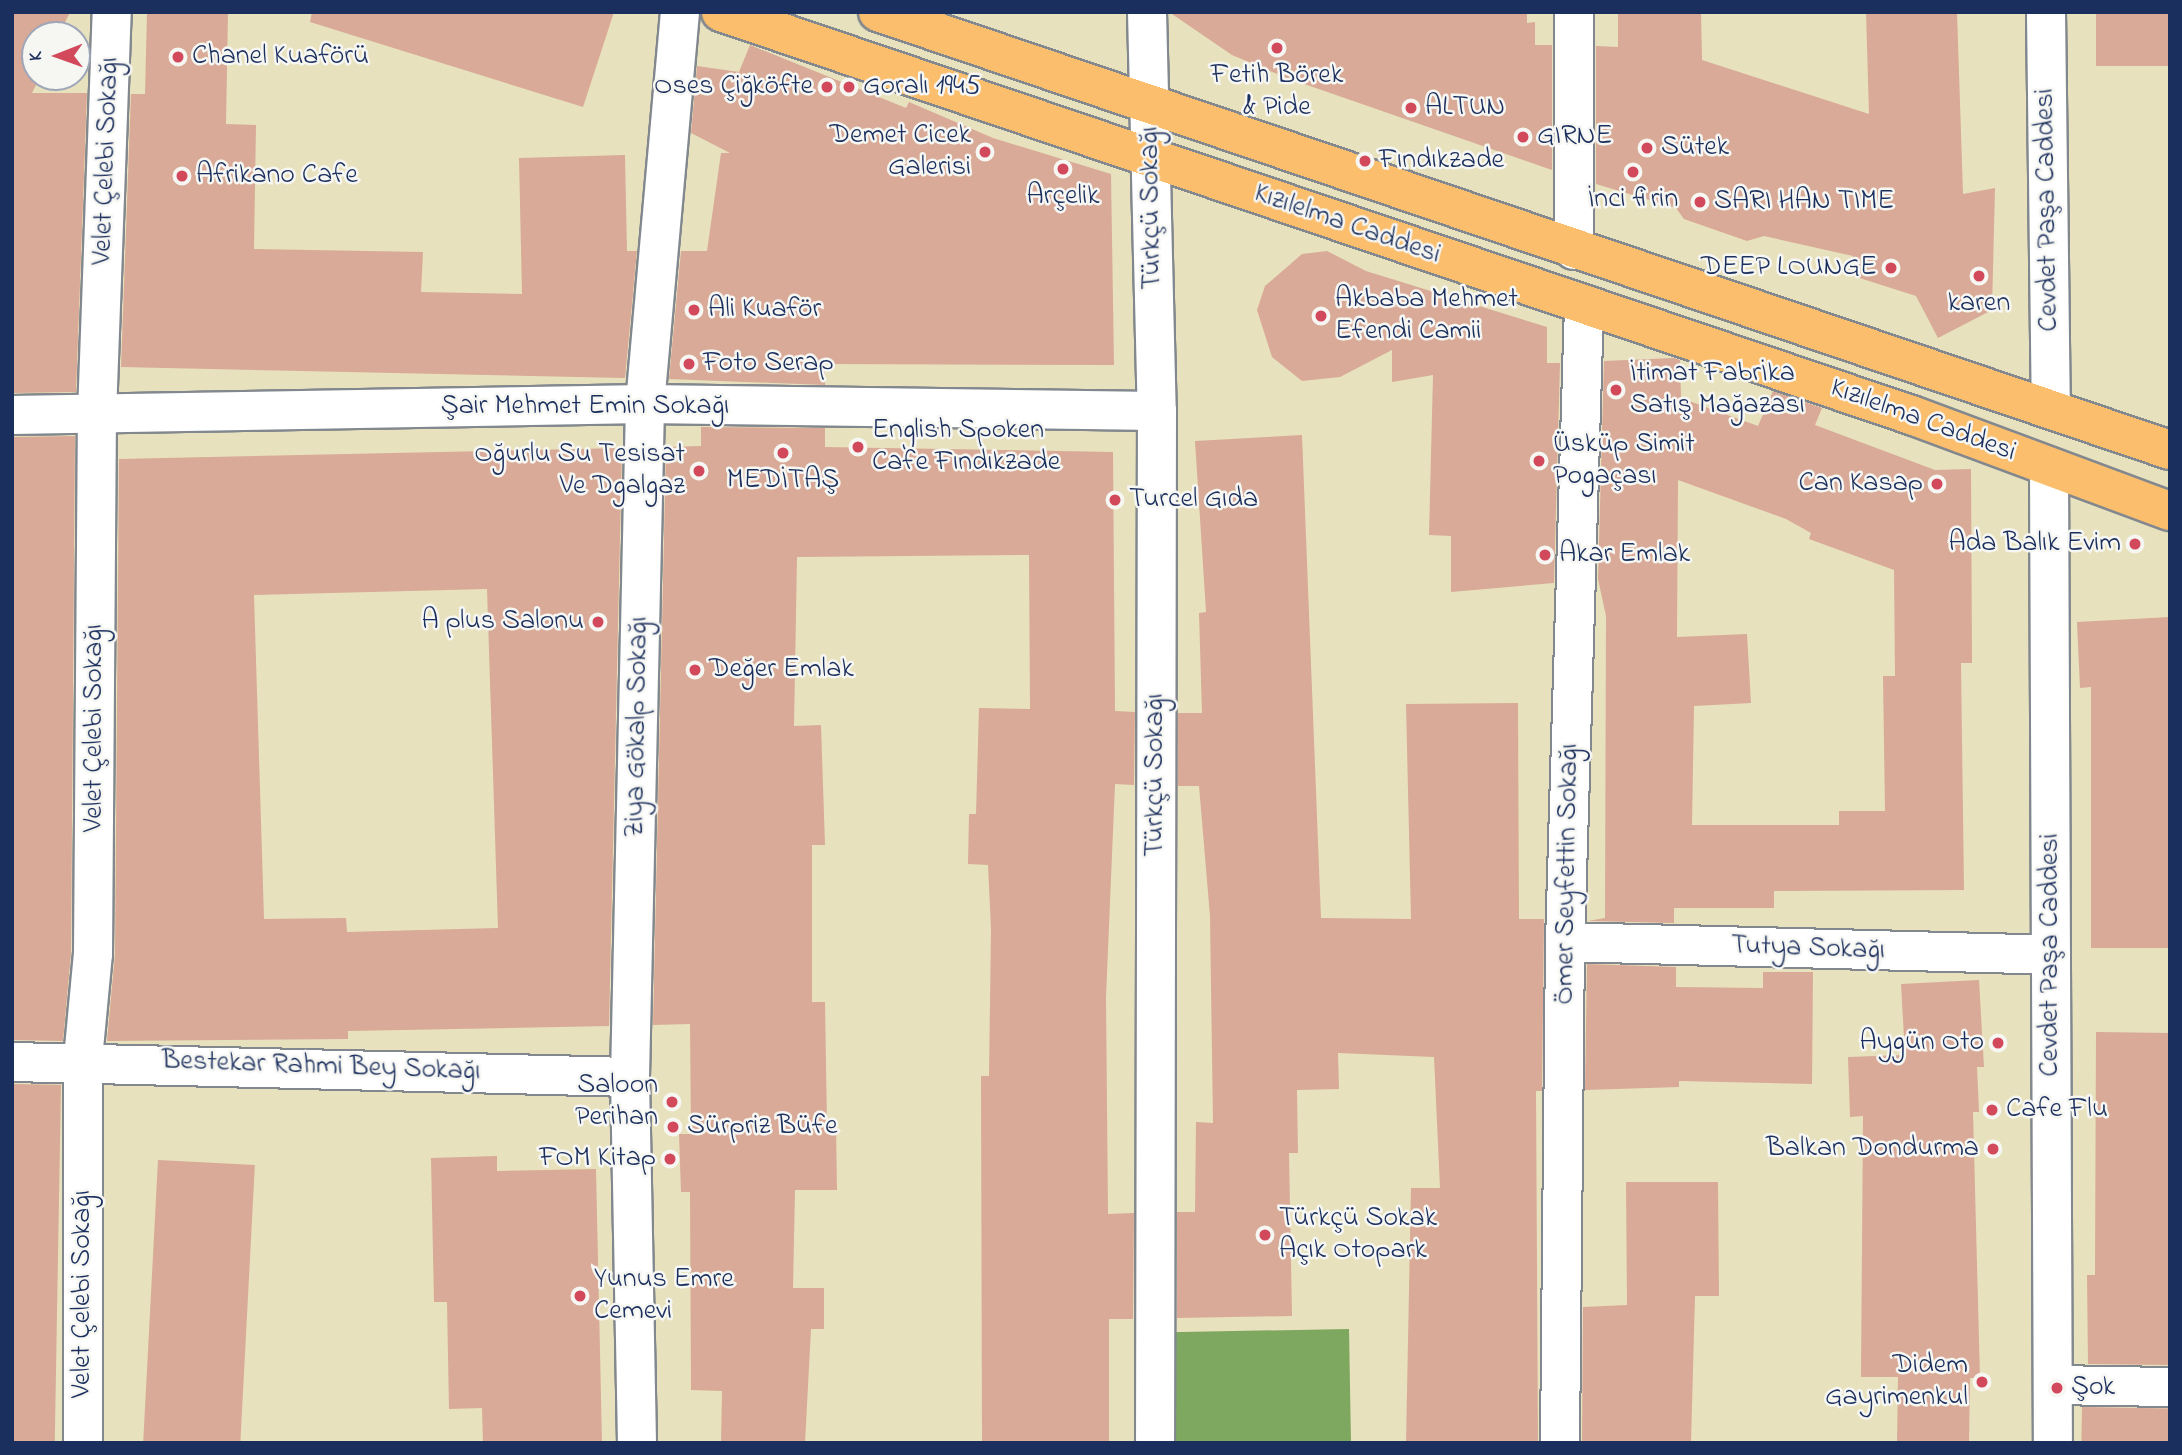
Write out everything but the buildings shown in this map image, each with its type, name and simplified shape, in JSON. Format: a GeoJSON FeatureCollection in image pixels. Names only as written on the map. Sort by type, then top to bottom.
{"type":"FeatureCollection","features":[{"type":"Feature","properties":{"kind":"main road","name":"Kızılelma Caddesi"},"geometry":{"type":"LineString","coordinates":[[721,12],[1584,305],[2170,511]]}},
{"type":"Feature","properties":{"kind":"main road","name":"Kızılelma Caddesi"},"geometry":{"type":"LineString","coordinates":[[878,12],[1151,108],[2051,407],[2170,450]]}},
{"type":"Feature","properties":{"kind":"main road"},"geometry":{"type":"LineString","coordinates":[[2049,467],[2051,407]]}},
{"type":"Feature","properties":{"kind":"street","name":"Velet Çelebi Sokağı"},"geometry":{"type":"LineString","coordinates":[[83,1443],[83,1059],[93,954],[97,414],[112,12]]}},
{"type":"Feature","properties":{"kind":"street","name":"Ziya Gökalp Sokağı"},"geometry":{"type":"LineString","coordinates":[[637,1443],[630,1077],[645,404],[680,12]]}},
{"type":"Feature","properties":{"kind":"street","name":"Türkçü Sokağı"},"geometry":{"type":"LineString","coordinates":[[1146,12],[1151,108],[1157,411],[1155,1443]]}},
{"type":"Feature","properties":{"kind":"street"},"geometry":{"type":"LineString","coordinates":[[1574,12],[1574,250]]}},
{"type":"Feature","properties":{"kind":"street","name":"Cevdet Paşa Caddesi"},"geometry":{"type":"LineString","coordinates":[[2046,12],[2051,407]]}},
{"type":"Feature","properties":{"kind":"street","name":"Ömer Seyfettin Sokağı"},"geometry":{"type":"LineString","coordinates":[[1560,1443],[1565,942],[1584,305]]}},
{"type":"Feature","properties":{"kind":"street","name":"Şair Mehmet Emin Sokağı"},"geometry":{"type":"LineString","coordinates":[[12,415],[645,404],[1157,411]]}},
{"type":"Feature","properties":{"kind":"street","name":"Cevdet Paşa Caddesi"},"geometry":{"type":"LineString","coordinates":[[2049,467],[2053,1443]]}},
{"type":"Feature","properties":{"kind":"street","name":"Tutya Sokağı"},"geometry":{"type":"LineString","coordinates":[[1565,942],[2051,955]]}},
{"type":"Feature","properties":{"kind":"street","name":"Bestekar Rahmi Bey Sokağı"},"geometry":{"type":"LineString","coordinates":[[12,1062],[83,1059],[630,1077]]}},
{"type":"Feature","properties":{"kind":"street"},"geometry":{"type":"LineString","coordinates":[[2053,1385],[2170,1387]]}},
{"type":"Feature","properties":{"kind":"green space"},"geometry":{"type":"Polygon","coordinates":[[[1349,1329],[1351,1443],[1171,1443],[1169,1332],[1349,1329]]]}},
{"type":"Feature","properties":{"kind":"place","name":"Fetih Börek & Pide"},"geometry":{"type":"Point","coordinates":[1277,48]}},
{"type":"Feature","properties":{"kind":"place","name":"Chanel Kuaförü"},"geometry":{"type":"Point","coordinates":[178,57]}},
{"type":"Feature","properties":{"kind":"place","name":"Oses Çiğköfte"},"geometry":{"type":"Point","coordinates":[827,87]}},
{"type":"Feature","properties":{"kind":"place","name":"Goralı 1945"},"geometry":{"type":"Point","coordinates":[849,87]}},
{"type":"Feature","properties":{"kind":"place","name":"ALTUN"},"geometry":{"type":"Point","coordinates":[1411,108]}},
{"type":"Feature","properties":{"kind":"place","name":"GIRNE"},"geometry":{"type":"Point","coordinates":[1523,137]}},
{"type":"Feature","properties":{"kind":"place","name":"Sütek"},"geometry":{"type":"Point","coordinates":[1647,148]}},
{"type":"Feature","properties":{"kind":"place","name":"Demet Cicek Galerisi"},"geometry":{"type":"Point","coordinates":[985,152]}},
{"type":"Feature","properties":{"kind":"place","name":"Fındıkzade"},"geometry":{"type":"Point","coordinates":[1365,161]}},
{"type":"Feature","properties":{"kind":"place","name":"Arçelik"},"geometry":{"type":"Point","coordinates":[1063,169]}},
{"type":"Feature","properties":{"kind":"place","name":"İnci firin"},"geometry":{"type":"Point","coordinates":[1633,172]}},
{"type":"Feature","properties":{"kind":"place","name":"Afrikano Cafe"},"geometry":{"type":"Point","coordinates":[182,176]}},
{"type":"Feature","properties":{"kind":"place","name":"SARI HAN TIME"},"geometry":{"type":"Point","coordinates":[1700,202]}},
{"type":"Feature","properties":{"kind":"place","name":"DEEP LOUNGE"},"geometry":{"type":"Point","coordinates":[1891,268]}},
{"type":"Feature","properties":{"kind":"place","name":"karen"},"geometry":{"type":"Point","coordinates":[1979,276]}},
{"type":"Feature","properties":{"kind":"place","name":"Ali Kuaför"},"geometry":{"type":"Point","coordinates":[694,310]}},
{"type":"Feature","properties":{"kind":"place","name":"Akbaba Mehmet Efendi Camii"},"geometry":{"type":"Point","coordinates":[1321,316]}},
{"type":"Feature","properties":{"kind":"place","name":"Foto Serap"},"geometry":{"type":"Point","coordinates":[689,364]}},
{"type":"Feature","properties":{"kind":"place","name":"İtimat Fabrİka Satış Mağazası"},"geometry":{"type":"Point","coordinates":[1616,390]}},
{"type":"Feature","properties":{"kind":"place","name":"English Spoken Cafe Fındıkzade"},"geometry":{"type":"Point","coordinates":[858,447]}},
{"type":"Feature","properties":{"kind":"place","name":"MEDİTAŞ"},"geometry":{"type":"Point","coordinates":[783,453]}},
{"type":"Feature","properties":{"kind":"place","name":"Üsküp Simit Pogaçası"},"geometry":{"type":"Point","coordinates":[1539,461]}},
{"type":"Feature","properties":{"kind":"place","name":"Oğurlu Su Tesisat Ve Dgalgaz"},"geometry":{"type":"Point","coordinates":[699,471]}},
{"type":"Feature","properties":{"kind":"place","name":"Can Kasap"},"geometry":{"type":"Point","coordinates":[1937,484]}},
{"type":"Feature","properties":{"kind":"place","name":"Turcel Gıda"},"geometry":{"type":"Point","coordinates":[1115,500]}},
{"type":"Feature","properties":{"kind":"place","name":"Ada Balık Evim"},"geometry":{"type":"Point","coordinates":[2135,544]}},
{"type":"Feature","properties":{"kind":"place","name":"Akar Emlak"},"geometry":{"type":"Point","coordinates":[1545,555]}},
{"type":"Feature","properties":{"kind":"place","name":"A plus Salonu"},"geometry":{"type":"Point","coordinates":[598,622]}},
{"type":"Feature","properties":{"kind":"place","name":"Değer Emlak"},"geometry":{"type":"Point","coordinates":[695,670]}},
{"type":"Feature","properties":{"kind":"place","name":"Aygün Oto"},"geometry":{"type":"Point","coordinates":[1998,1043]}},
{"type":"Feature","properties":{"kind":"place","name":"Saloon Perihan"},"geometry":{"type":"Point","coordinates":[672,1102]}},
{"type":"Feature","properties":{"kind":"place","name":"Cafe Flu"},"geometry":{"type":"Point","coordinates":[1992,1110]}},
{"type":"Feature","properties":{"kind":"place","name":"Sürpriz Büfe"},"geometry":{"type":"Point","coordinates":[673,1127]}},
{"type":"Feature","properties":{"kind":"place","name":"Balkan Dondurma"},"geometry":{"type":"Point","coordinates":[1993,1149]}},
{"type":"Feature","properties":{"kind":"place","name":"FOM Kitap"},"geometry":{"type":"Point","coordinates":[670,1159]}},
{"type":"Feature","properties":{"kind":"place","name":"Türkçü Sokak Açık Otopark"},"geometry":{"type":"Point","coordinates":[1265,1235]}},
{"type":"Feature","properties":{"kind":"place","name":"Yunus Emre Cemevi"},"geometry":{"type":"Point","coordinates":[580,1296]}},
{"type":"Feature","properties":{"kind":"place","name":"Didem Gayrimenkul"},"geometry":{"type":"Point","coordinates":[1982,1382]}},
{"type":"Feature","properties":{"kind":"place","name":"Şok"},"geometry":{"type":"Point","coordinates":[2057,1388]}}]}
